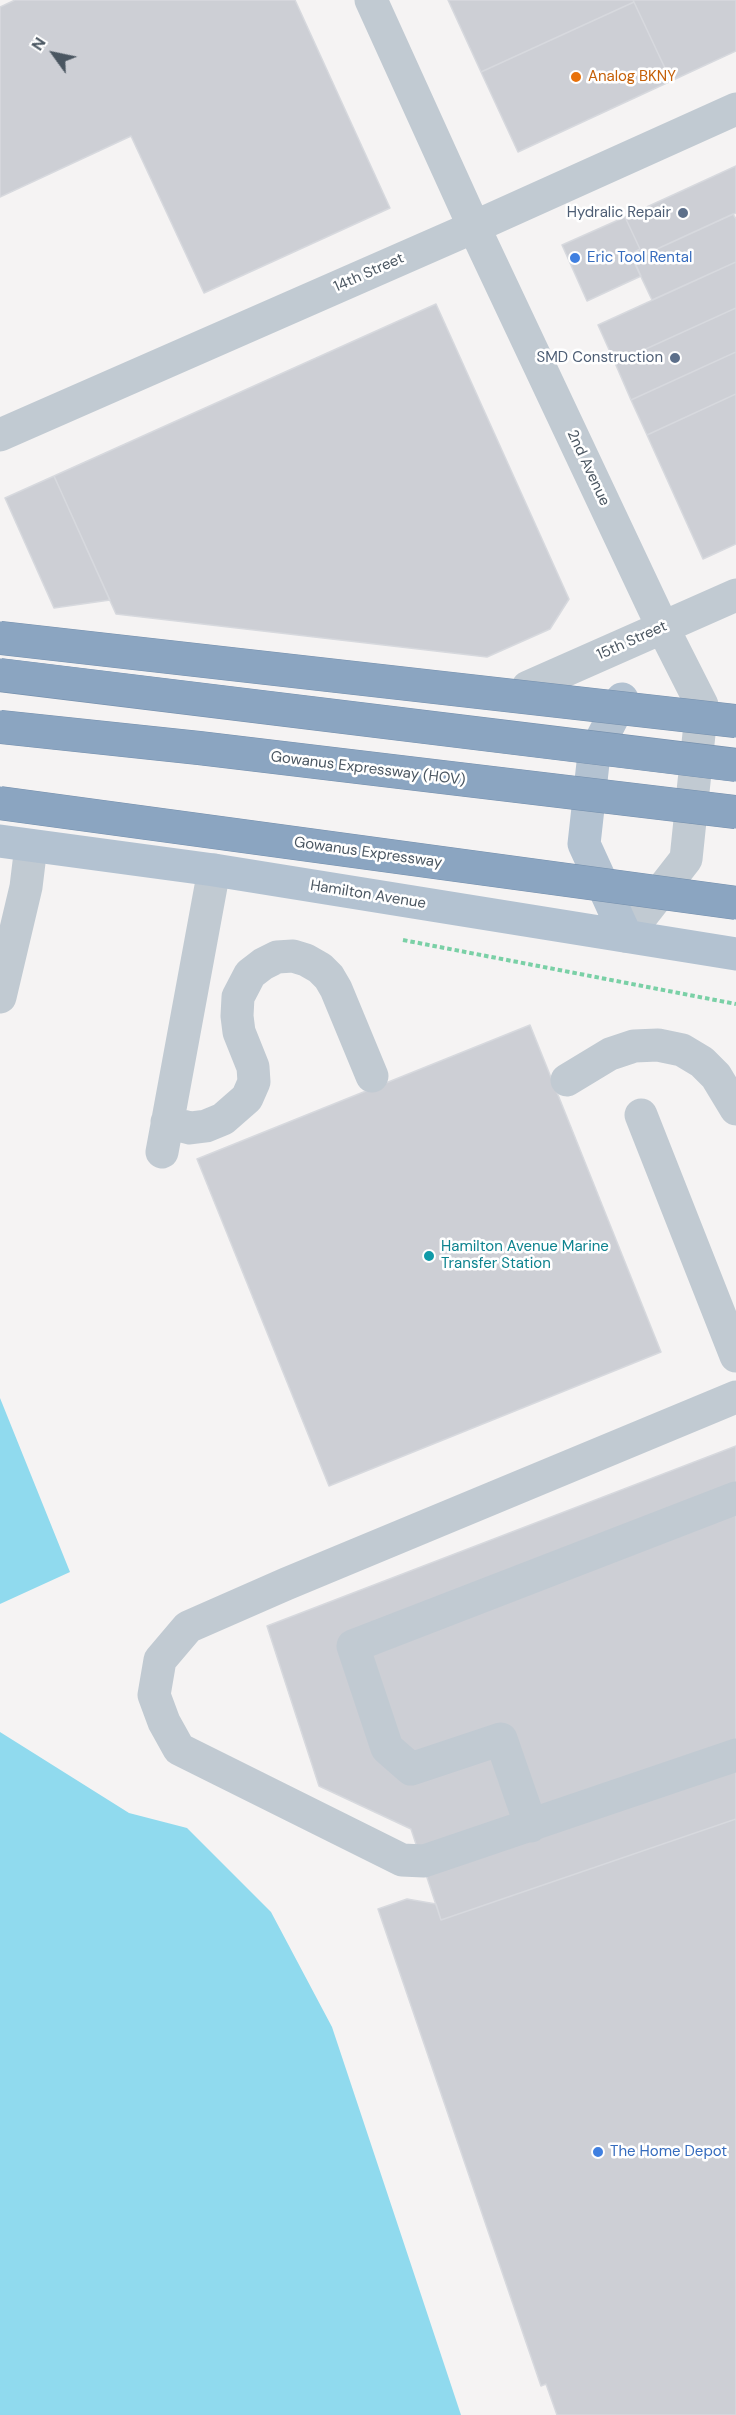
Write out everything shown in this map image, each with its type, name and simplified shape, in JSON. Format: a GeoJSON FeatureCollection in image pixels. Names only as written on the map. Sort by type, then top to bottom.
{"type":"FeatureCollection","features":[{"type":"Feature","properties":{"kind":"highway"},"geometry":{"type":"LineString","coordinates":[[0,638],[736,722]]}},
{"type":"Feature","properties":{"kind":"highway"},"geometry":{"type":"LineString","coordinates":[[0,675],[736,765]]}},
{"type":"Feature","properties":{"kind":"highway","name":"Gowanus Expressway (HOV)"},"geometry":{"type":"LineString","coordinates":[[0,727],[199,748],[736,812]]}},
{"type":"Feature","properties":{"kind":"highway","name":"Gowanus Expressway"},"geometry":{"type":"LineString","coordinates":[[0,802],[736,903]]}},
{"type":"Feature","properties":{"kind":"main road"},"geometry":{"type":"LineString","coordinates":[[0,627],[622,699],[736,710]]}},
{"type":"Feature","properties":{"kind":"main road"},"geometry":{"type":"LineString","coordinates":[[622,699],[594,754],[584,844],[626,936]]}},
{"type":"Feature","properties":{"kind":"main road","name":"Hamilton Avenue"},"geometry":{"type":"LineString","coordinates":[[16,844],[214,870],[736,954]]}},
{"type":"Feature","properties":{"kind":"street","name":"2nd Avenue"},"geometry":{"type":"LineString","coordinates":[[371,0],[474,227],[663,628],[702,705]]}},
{"type":"Feature","properties":{"kind":"street","name":"14th Street"},"geometry":{"type":"LineString","coordinates":[[0,435],[736,109]]}},
{"type":"Feature","properties":{"kind":"street","name":"15th Street"},"geometry":{"type":"LineString","coordinates":[[528,687],[736,595]]}},
{"type":"Feature","properties":{"kind":"street"},"geometry":{"type":"LineString","coordinates":[[626,936],[686,860],[702,705]]}},
{"type":"Feature","properties":{"kind":"street"},"geometry":{"type":"LineString","coordinates":[[0,997],[26,887],[16,844]]}},
{"type":"Feature","properties":{"kind":"street"},"geometry":{"type":"LineString","coordinates":[[214,870],[164,1137],[223,1119],[247,1098],[254,1082],[253,1066],[239,1032],[238,997],[250,974],[277,957],[293,956],[306,960],[320,968],[329,977],[372,1076]]}},
{"type":"Feature","properties":{"kind":"street"},"geometry":{"type":"LineString","coordinates":[[567,1080],[610,1054],[634,1046],[658,1045],[682,1050],[702,1062],[716,1076],[736,1109]]}},
{"type":"Feature","properties":{"kind":"street"},"geometry":{"type":"LineString","coordinates":[[641,1115],[736,1356]]}},
{"type":"Feature","properties":{"kind":"street"},"geometry":{"type":"LineString","coordinates":[[736,1397],[188,1627],[160,1660],[154,1695],[164,1722],[179,1749],[402,1860],[424,1861],[736,1755]]}},
{"type":"Feature","properties":{"kind":"street"},"geometry":{"type":"LineString","coordinates":[[531,1826],[501,1738],[411,1769],[387,1748],[352,1646],[736,1498]]}},
{"type":"Feature","properties":{"kind":"water"},"geometry":{"type":"Polygon","coordinates":[[[0,1398],[70,1572],[0,1604],[0,1398]]]}},
{"type":"Feature","properties":{"kind":"water"},"geometry":{"type":"Polygon","coordinates":[[[0,1732],[129,1813],[187,1828],[271,1912],[332,2027],[461,2415],[0,2415],[0,1732]]]}},
{"type":"Feature","properties":{"kind":"building"},"geometry":{"type":"Polygon","coordinates":[[[15,0],[295,0],[390,208],[204,293],[131,136],[0,197],[0,7],[15,0]]]}},
{"type":"Feature","properties":{"kind":"building"},"geometry":{"type":"Polygon","coordinates":[[[448,0],[633,0],[634,2],[481,72],[448,0]]]}},
{"type":"Feature","properties":{"kind":"building"},"geometry":{"type":"Polygon","coordinates":[[[633,0],[736,0],[736,51],[671,81],[633,0]]]}},
{"type":"Feature","properties":{"kind":"building","name":"Analog BKNY"},"geometry":{"type":"Polygon","coordinates":[[[634,2],[671,81],[518,152],[481,72],[634,2]]]}},
{"type":"Feature","properties":{"kind":"building","name":"Hydralic Repair"},"geometry":{"type":"Polygon","coordinates":[[[736,166],[736,213],[633,260],[631,254],[640,249],[625,217],[736,166]]]}},
{"type":"Feature","properties":{"kind":"building"},"geometry":{"type":"Polygon","coordinates":[[[733,214],[736,219],[736,262],[652,300],[633,260],[733,214]]]}},
{"type":"Feature","properties":{"kind":"building"},"geometry":{"type":"Polygon","coordinates":[[[625,217],[640,249],[631,254],[641,276],[587,301],[562,245],[625,217]]]}},
{"type":"Feature","properties":{"kind":"building"},"geometry":{"type":"Polygon","coordinates":[[[736,262],[736,308],[615,363],[598,325],[736,262]]]}},
{"type":"Feature","properties":{"kind":"building"},"geometry":{"type":"Polygon","coordinates":[[[436,304],[569,599],[550,629],[487,657],[116,614],[54,476],[436,304]]]}},
{"type":"Feature","properties":{"kind":"building","name":"SMD Construction"},"geometry":{"type":"Polygon","coordinates":[[[736,308],[736,352],[631,400],[615,363],[736,308]]]}},
{"type":"Feature","properties":{"kind":"building"},"geometry":{"type":"Polygon","coordinates":[[[736,352],[736,394],[647,435],[631,400],[736,352]]]}},
{"type":"Feature","properties":{"kind":"building"},"geometry":{"type":"Polygon","coordinates":[[[736,394],[736,544],[703,559],[647,435],[736,394]]]}},
{"type":"Feature","properties":{"kind":"building"},"geometry":{"type":"Polygon","coordinates":[[[54,476],[110,600],[54,608],[5,498],[54,476]]]}},
{"type":"Feature","properties":{"kind":"building","name":"Hamilton Avenue Marine Transfer Station"},"geometry":{"type":"Polygon","coordinates":[[[530,1025],[661,1352],[329,1486],[197,1159],[530,1025]]]}},
{"type":"Feature","properties":{"kind":"building"},"geometry":{"type":"Polygon","coordinates":[[[736,1446],[736,1819],[441,1920],[411,1829],[319,1786],[267,1626],[736,1446]]]}},
{"type":"Feature","properties":{"kind":"building","name":"The Home Depot"},"geometry":{"type":"Polygon","coordinates":[[[736,1819],[736,2415],[557,2415],[546,2384],[541,2386],[378,1909],[407,1899],[436,1904],[441,1920],[736,1819]]]}},
{"type":"Feature","properties":{"kind":"place","name":"Analog BKNY"},"geometry":{"type":"Point","coordinates":[576,77]}},
{"type":"Feature","properties":{"kind":"place","name":"Hydralic Repair"},"geometry":{"type":"Point","coordinates":[683,213]}},
{"type":"Feature","properties":{"kind":"place","name":"Eric Tool Rental"},"geometry":{"type":"Point","coordinates":[575,258]}},
{"type":"Feature","properties":{"kind":"place","name":"SMD Construction"},"geometry":{"type":"Point","coordinates":[675,358]}},
{"type":"Feature","properties":{"kind":"place","name":"Hamilton Avenue Marine Transfer Station"},"geometry":{"type":"Point","coordinates":[429,1256]}},
{"type":"Feature","properties":{"kind":"place","name":"The Home Depot"},"geometry":{"type":"Point","coordinates":[598,2152]}}]}
